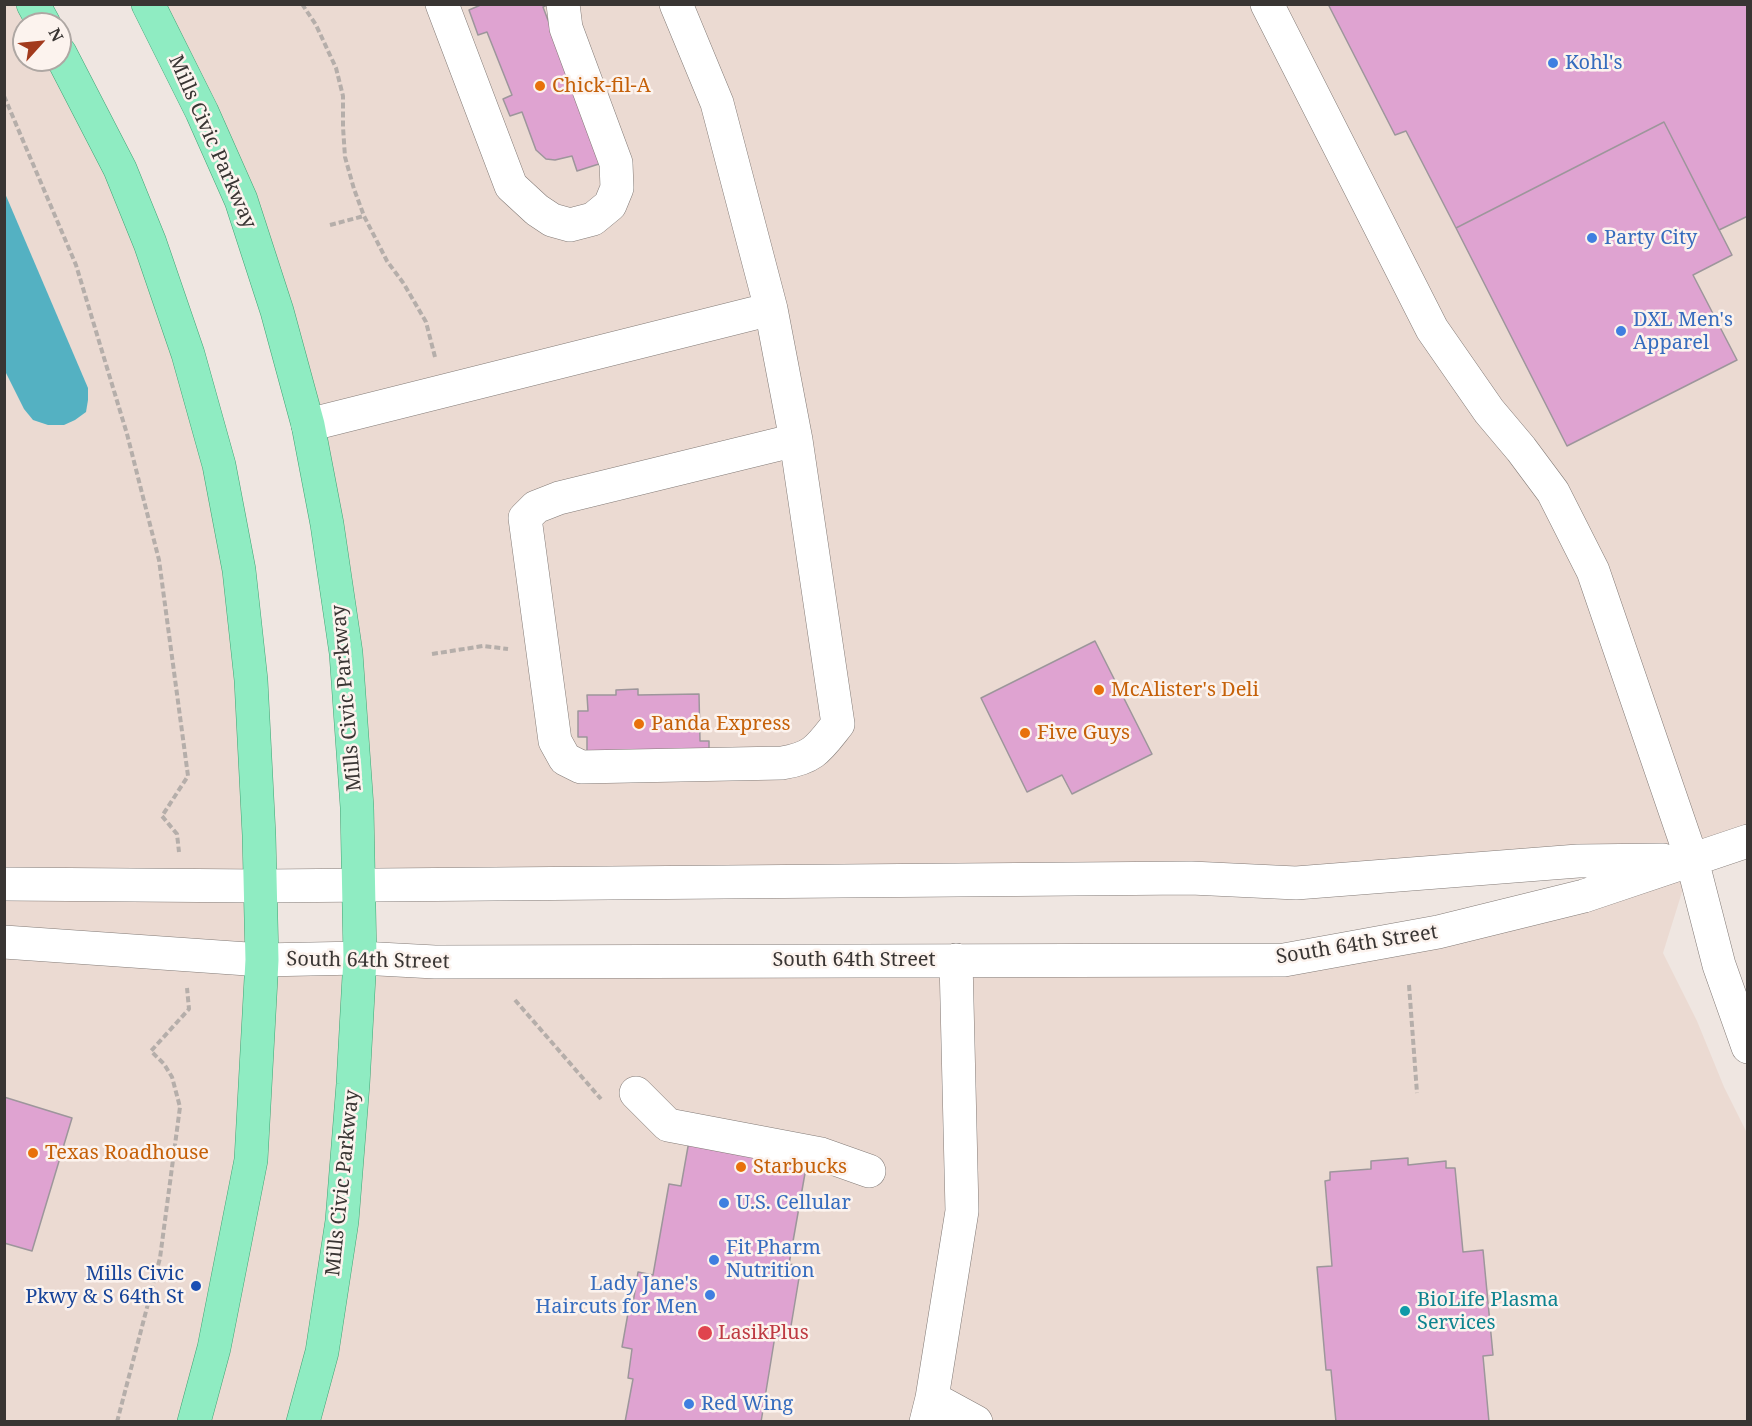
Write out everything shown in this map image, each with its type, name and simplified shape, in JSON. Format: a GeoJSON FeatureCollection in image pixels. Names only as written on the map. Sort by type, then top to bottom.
{"type":"FeatureCollection","features":[{"type":"Feature","properties":{"kind":"main road","name":"Mills Civic Parkway"},"geometry":{"type":"LineString","coordinates":[[148,4],[202,112],[241,200],[277,311],[308,425],[327,524],[346,653],[357,807],[360,958],[353,1084],[342,1221],[322,1352],[303,1422]]}},
{"type":"Feature","properties":{"kind":"main road"},"geometry":{"type":"LineString","coordinates":[[70,72],[120,170],[150,243],[188,354],[219,465],[239,570],[251,680],[261,886],[262,960],[250,1160],[214,1348],[194,1422]]}},
{"type":"Feature","properties":{"kind":"street"},"geometry":{"type":"LineString","coordinates":[[442,4],[511,186],[537,210],[552,220],[570,225],[593,219],[610,205],[617,188],[616,163],[566,28],[563,4]]}},
{"type":"Feature","properties":{"kind":"street"},"geometry":{"type":"LineString","coordinates":[[676,4],[717,103],[771,309],[796,440],[838,724],[819,748],[801,760],[782,763],[581,767],[565,759],[555,741],[525,518],[536,507],[559,498],[796,440]]}},
{"type":"Feature","properties":{"kind":"street"},"geometry":{"type":"LineString","coordinates":[[1267,4],[1432,329],[1489,411],[1553,492],[1593,571],[1692,860],[1719,965],[1748,1047]]}},
{"type":"Feature","properties":{"kind":"street"},"geometry":{"type":"LineString","coordinates":[[308,425],[771,309]]}},
{"type":"Feature","properties":{"kind":"street","name":"South 64th Street"},"geometry":{"type":"LineString","coordinates":[[4,942],[262,960],[360,958],[435,962],[1284,960],[1438,932],[1584,896],[1748,841]]}},
{"type":"Feature","properties":{"kind":"street","name":"South 64th Street"},"geometry":{"type":"LineString","coordinates":[[4,884],[261,886],[1179,878],[1296,883],[1578,861],[1692,860]]}},
{"type":"Feature","properties":{"kind":"street"},"geometry":{"type":"LineString","coordinates":[[956,960],[962,1211],[929,1410],[976,1422]]}},
{"type":"Feature","properties":{"kind":"street"},"geometry":{"type":"LineString","coordinates":[[636,1093],[668,1125],[820,1154],[869,1171]]}},
{"type":"Feature","properties":{"kind":"path"},"geometry":{"type":"LineString","coordinates":[[302,4],[316,25],[336,68],[343,96],[345,157],[364,216],[387,261],[423,316],[436,363]]}},
{"type":"Feature","properties":{"kind":"path"},"geometry":{"type":"LineString","coordinates":[[4,96],[76,265],[127,434],[159,560],[188,776],[162,816],[177,834]]}},
{"type":"Feature","properties":{"kind":"path"},"geometry":{"type":"LineString","coordinates":[[330,225],[364,216]]}},
{"type":"Feature","properties":{"kind":"path"},"geometry":{"type":"LineString","coordinates":[[432,654],[483,646],[544,655]]}},
{"type":"Feature","properties":{"kind":"path"},"geometry":{"type":"LineString","coordinates":[[1409,985],[1417,1094]]}},
{"type":"Feature","properties":{"kind":"path"},"geometry":{"type":"LineString","coordinates":[[515,1000],[604,1103]]}},
{"type":"Feature","properties":{"kind":"path"},"geometry":{"type":"LineString","coordinates":[[117,1422],[160,1258],[180,1107],[172,1077],[164,1064],[151,1052],[189,1009]]}},
{"type":"Feature","properties":{"kind":"shaded area"},"geometry":{"type":"Polygon","coordinates":[[[5,5],[33,5],[37,12],[12,12],[12,72],[67,72],[219,465],[262,960],[1284,960],[1689,861],[1296,883],[358,885],[357,807],[277,311],[148,5],[1747,5],[1747,841],[1692,860],[1663,953],[1697,1021],[1724,1087],[1747,1133],[1747,1421],[5,1422],[5,5]]]}},
{"type":"Feature","properties":{"kind":"water"},"geometry":{"type":"Polygon","coordinates":[[[4,191],[88,388],[86,412],[64,425],[48,425],[33,420],[24,409],[5,371],[4,191]]]}},
{"type":"Feature","properties":{"kind":"building","name":"Chick-fil-A"},"geometry":{"type":"Polygon","coordinates":[[[483,4],[549,4],[543,7],[602,163],[577,171],[572,156],[555,160],[546,159],[536,150],[522,112],[510,116],[503,99],[512,95],[487,32],[478,35],[469,10],[483,4]]]}},
{"type":"Feature","properties":{"kind":"building","name":"Kohl's"},"geometry":{"type":"Polygon","coordinates":[[[1328,4],[1748,4],[1748,216],[1719,230],[1664,122],[1456,228],[1406,131],[1395,135],[1328,4]]]}},
{"type":"Feature","properties":{"kind":"building"},"geometry":{"type":"Polygon","coordinates":[[[1664,122],[1732,255],[1693,275],[1737,360],[1567,446],[1456,228],[1664,122]]]}},
{"type":"Feature","properties":{"kind":"building"},"geometry":{"type":"Polygon","coordinates":[[[1095,641],[1152,754],[1072,794],[1062,775],[1027,792],[981,698],[1095,641]]]}},
{"type":"Feature","properties":{"kind":"building","name":"Panda Express"},"geometry":{"type":"Polygon","coordinates":[[[638,689],[638,695],[699,694],[700,741],[709,741],[709,754],[587,754],[587,737],[578,737],[578,711],[588,711],[587,695],[616,695],[616,690],[638,689]]]}},
{"type":"Feature","properties":{"kind":"building","name":"Texas Roadhouse"},"geometry":{"type":"Polygon","coordinates":[[[4,1097],[72,1118],[32,1251],[4,1243],[4,1097]]]}},
{"type":"Feature","properties":{"kind":"building"},"geometry":{"type":"Polygon","coordinates":[[[689,1141],[807,1162],[789,1264],[801,1266],[789,1338],[775,1336],[761,1422],[625,1422],[633,1379],[628,1378],[632,1349],[622,1347],[630,1302],[633,1303],[638,1272],[653,1275],[669,1184],[681,1186],[689,1141]]]}},
{"type":"Feature","properties":{"kind":"building","name":"BioLife Plasma Services"},"geometry":{"type":"Polygon","coordinates":[[[1408,1158],[1408,1165],[1446,1161],[1446,1168],[1455,1168],[1463,1252],[1483,1250],[1493,1355],[1483,1356],[1489,1422],[1336,1422],[1331,1370],[1326,1370],[1317,1267],[1332,1266],[1325,1181],[1330,1180],[1330,1172],[1371,1169],[1371,1161],[1408,1158]]]}},
{"type":"Feature","properties":{"kind":"place","name":"Kohl's"},"geometry":{"type":"Point","coordinates":[1553,63]}},
{"type":"Feature","properties":{"kind":"place","name":"Chick-fil-A"},"geometry":{"type":"Point","coordinates":[540,86]}},
{"type":"Feature","properties":{"kind":"place","name":"Party City"},"geometry":{"type":"Point","coordinates":[1592,238]}},
{"type":"Feature","properties":{"kind":"place","name":"DXL Men's Apparel"},"geometry":{"type":"Point","coordinates":[1621,331]}},
{"type":"Feature","properties":{"kind":"place","name":"McAlister's Deli"},"geometry":{"type":"Point","coordinates":[1099,690]}},
{"type":"Feature","properties":{"kind":"place","name":"Panda Express"},"geometry":{"type":"Point","coordinates":[639,724]}},
{"type":"Feature","properties":{"kind":"place","name":"Five Guys"},"geometry":{"type":"Point","coordinates":[1025,733]}},
{"type":"Feature","properties":{"kind":"place","name":"Texas Roadhouse"},"geometry":{"type":"Point","coordinates":[33,1153]}},
{"type":"Feature","properties":{"kind":"place","name":"Starbucks"},"geometry":{"type":"Point","coordinates":[741,1167]}},
{"type":"Feature","properties":{"kind":"place","name":"U.S. Cellular"},"geometry":{"type":"Point","coordinates":[724,1203]}},
{"type":"Feature","properties":{"kind":"place","name":"Fit Pharm Nutrition"},"geometry":{"type":"Point","coordinates":[714,1260]}},
{"type":"Feature","properties":{"kind":"place","name":"Mills Civic Pkwy & S 64th St"},"geometry":{"type":"Point","coordinates":[196,1286]}},
{"type":"Feature","properties":{"kind":"place","name":"Lady Jane's Haircuts for Men"},"geometry":{"type":"Point","coordinates":[710,1295]}},
{"type":"Feature","properties":{"kind":"place","name":"BioLife Plasma Services"},"geometry":{"type":"Point","coordinates":[1405,1311]}},
{"type":"Feature","properties":{"kind":"place","name":"LasikPlus"},"geometry":{"type":"Point","coordinates":[705,1333]}},
{"type":"Feature","properties":{"kind":"place","name":"Red Wing"},"geometry":{"type":"Point","coordinates":[689,1404]}}]}
